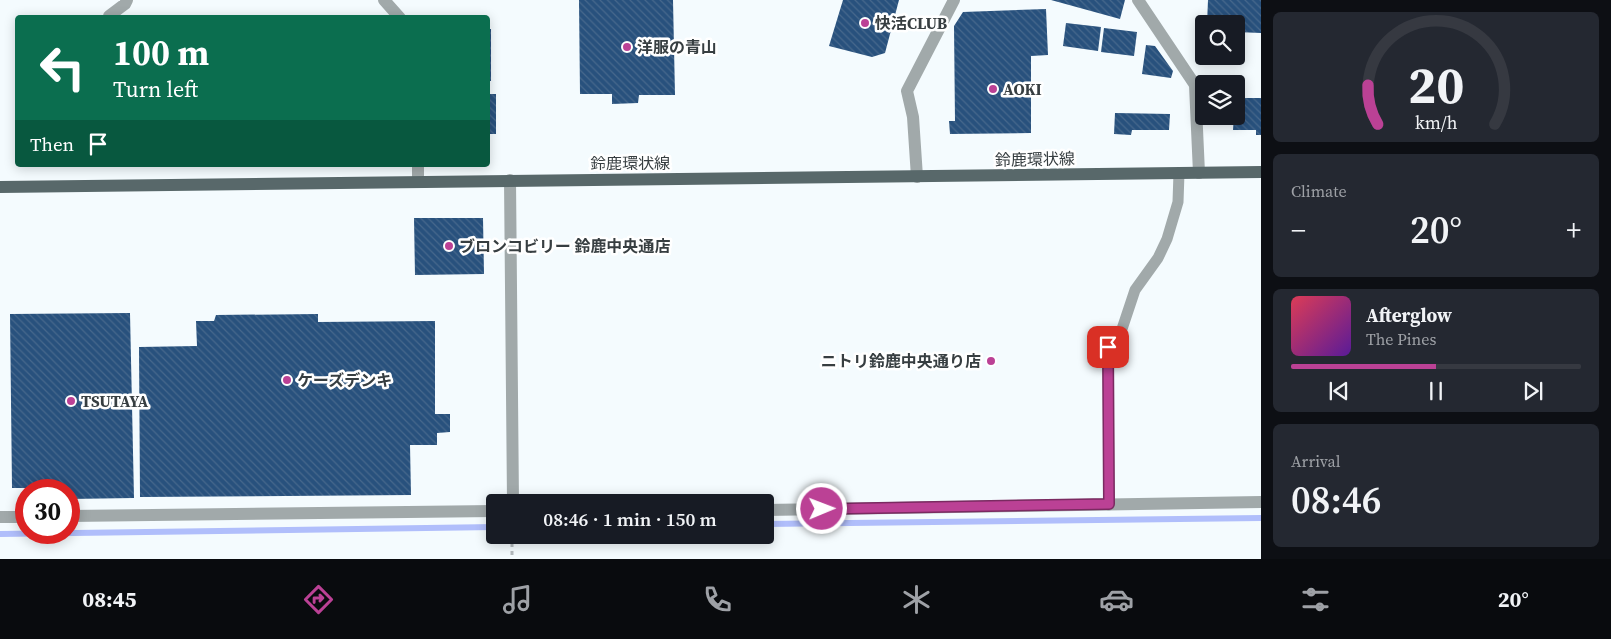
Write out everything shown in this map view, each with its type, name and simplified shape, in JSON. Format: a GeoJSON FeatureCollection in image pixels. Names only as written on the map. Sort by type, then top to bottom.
{"type":"FeatureCollection","features":[{"type":"Feature","properties":{"kind":"main road","name":"鈴鹿環状線"},"geometry":{"type":"LineString","coordinates":[[0,187],[1261,172]]}},
{"type":"Feature","properties":{"kind":"street"},"geometry":{"type":"LineString","coordinates":[[110,15],[125,4],[127,0]]}},
{"type":"Feature","properties":{"kind":"street"},"geometry":{"type":"LineString","coordinates":[[384,0],[397,15]]}},
{"type":"Feature","properties":{"kind":"street"},"geometry":{"type":"LineString","coordinates":[[917,177],[913,117],[908,91],[954,0]]}},
{"type":"Feature","properties":{"kind":"street"},"geometry":{"type":"LineString","coordinates":[[1138,0],[1194,85],[1199,172]]}},
{"type":"Feature","properties":{"kind":"street"},"geometry":{"type":"LineString","coordinates":[[418,167],[418,182]]}},
{"type":"Feature","properties":{"kind":"street"},"geometry":{"type":"LineString","coordinates":[[510,180],[513,494]]}},
{"type":"Feature","properties":{"kind":"street"},"geometry":{"type":"LineString","coordinates":[[774,510],[1261,502]]}},
{"type":"Feature","properties":{"kind":"street"},"geometry":{"type":"LineString","coordinates":[[80,516],[486,511]]}},
{"type":"Feature","properties":{"kind":"street"},"geometry":{"type":"LineString","coordinates":[[0,517],[15,517]]}},
{"type":"Feature","properties":{"kind":"lane"},"geometry":{"type":"LineString","coordinates":[[1109,504],[1108,347],[1117,344],[1135,290],[1158,258],[1167,239],[1178,202],[1179,173]]}},
{"type":"Feature","properties":{"kind":"path"},"geometry":{"type":"LineString","coordinates":[[512,544],[512,559]]}},
{"type":"Feature","properties":{"kind":"building","name":"洋服の青山"},"geometry":{"type":"Polygon","coordinates":[[[579,0],[673,0],[675,95],[639,95],[638,103],[612,104],[612,94],[580,94],[579,0]]]}},
{"type":"Feature","properties":{"kind":"building","name":"快活CLUB"},"geometry":{"type":"Polygon","coordinates":[[[843,0],[899,0],[885,53],[872,57],[829,46],[843,0]]]}},
{"type":"Feature","properties":{"kind":"building"},"geometry":{"type":"Polygon","coordinates":[[[1051,0],[1125,0],[1120,19],[1051,0]]]}},
{"type":"Feature","properties":{"kind":"building"},"geometry":{"type":"Polygon","coordinates":[[[1208,0],[1261,0],[1261,33],[1245,32],[1245,15],[1207,15],[1208,0]]]}},
{"type":"Feature","properties":{"kind":"building","name":"AOKI"},"geometry":{"type":"Polygon","coordinates":[[[1046,9],[1048,55],[1031,56],[1031,133],[950,134],[949,121],[955,121],[954,26],[963,12],[1046,9]]]}},
{"type":"Feature","properties":{"kind":"building"},"geometry":{"type":"Polygon","coordinates":[[[1066,23],[1101,27],[1098,51],[1063,46],[1066,23]]]}},
{"type":"Feature","properties":{"kind":"building"},"geometry":{"type":"Polygon","coordinates":[[[1104,28],[1137,32],[1134,56],[1101,52],[1104,28]]]}},
{"type":"Feature","properties":{"kind":"building"},"geometry":{"type":"Polygon","coordinates":[[[490,29],[491,29],[490,81],[490,29]]]}},
{"type":"Feature","properties":{"kind":"building"},"geometry":{"type":"Polygon","coordinates":[[[1146,45],[1155,46],[1173,71],[1171,78],[1142,74],[1146,45]]]}},
{"type":"Feature","properties":{"kind":"building"},"geometry":{"type":"Polygon","coordinates":[[[490,94],[496,94],[496,134],[490,134],[490,94]]]}},
{"type":"Feature","properties":{"kind":"building"},"geometry":{"type":"Polygon","coordinates":[[[1245,98],[1261,98],[1261,135],[1256,135],[1256,130],[1233,130],[1233,125],[1245,125],[1245,98]]]}},
{"type":"Feature","properties":{"kind":"building"},"geometry":{"type":"Polygon","coordinates":[[[1115,113],[1170,114],[1169,130],[1132,130],[1131,135],[1114,134],[1115,113]]]}},
{"type":"Feature","properties":{"kind":"building","name":"ブロンコビリー 鈴鹿中央通店"},"geometry":{"type":"Polygon","coordinates":[[[414,218],[483,218],[484,274],[415,275],[414,218]]]}},
{"type":"Feature","properties":{"kind":"building","name":"TSUTAYA"},"geometry":{"type":"Polygon","coordinates":[[[130,313],[134,498],[80,499],[80,479],[15,479],[15,488],[12,488],[10,314],[130,313]]]}},
{"type":"Feature","properties":{"kind":"building","name":"ケーズデンキ"},"geometry":{"type":"Polygon","coordinates":[[[318,314],[318,322],[435,321],[435,414],[450,414],[450,432],[437,433],[437,445],[410,445],[411,495],[140,497],[139,347],[197,346],[196,321],[214,321],[216,315],[318,314]]]}},
{"type":"Feature","properties":{"kind":"waterway"},"geometry":{"type":"LineString","coordinates":[[774,524],[1261,518]]}},
{"type":"Feature","properties":{"kind":"waterway"},"geometry":{"type":"LineString","coordinates":[[0,534],[486,527]]}},
{"type":"Feature","properties":{"kind":"place","name":"快活CLUB"},"geometry":{"type":"Point","coordinates":[865,23]}},
{"type":"Feature","properties":{"kind":"place","name":"洋服の青山"},"geometry":{"type":"Point","coordinates":[627,47]}},
{"type":"Feature","properties":{"kind":"place","name":"AOKI"},"geometry":{"type":"Point","coordinates":[993,89]}},
{"type":"Feature","properties":{"kind":"place","name":"ブロンコビリー 鈴鹿中央通店"},"geometry":{"type":"Point","coordinates":[449,246]}},
{"type":"Feature","properties":{"kind":"place","name":"ニトリ鈴鹿中央通り店"},"geometry":{"type":"Point","coordinates":[991,361]}},
{"type":"Feature","properties":{"kind":"place","name":"ケーズデンキ"},"geometry":{"type":"Point","coordinates":[287,380]}},
{"type":"Feature","properties":{"kind":"place","name":"TSUTAYA"},"geometry":{"type":"Point","coordinates":[71,401]}},
{"type":"Feature","properties":{"kind":"route"},"geometry":{"type":"LineString","coordinates":[[822,509],[1109,504],[1108,347]]}}]}
